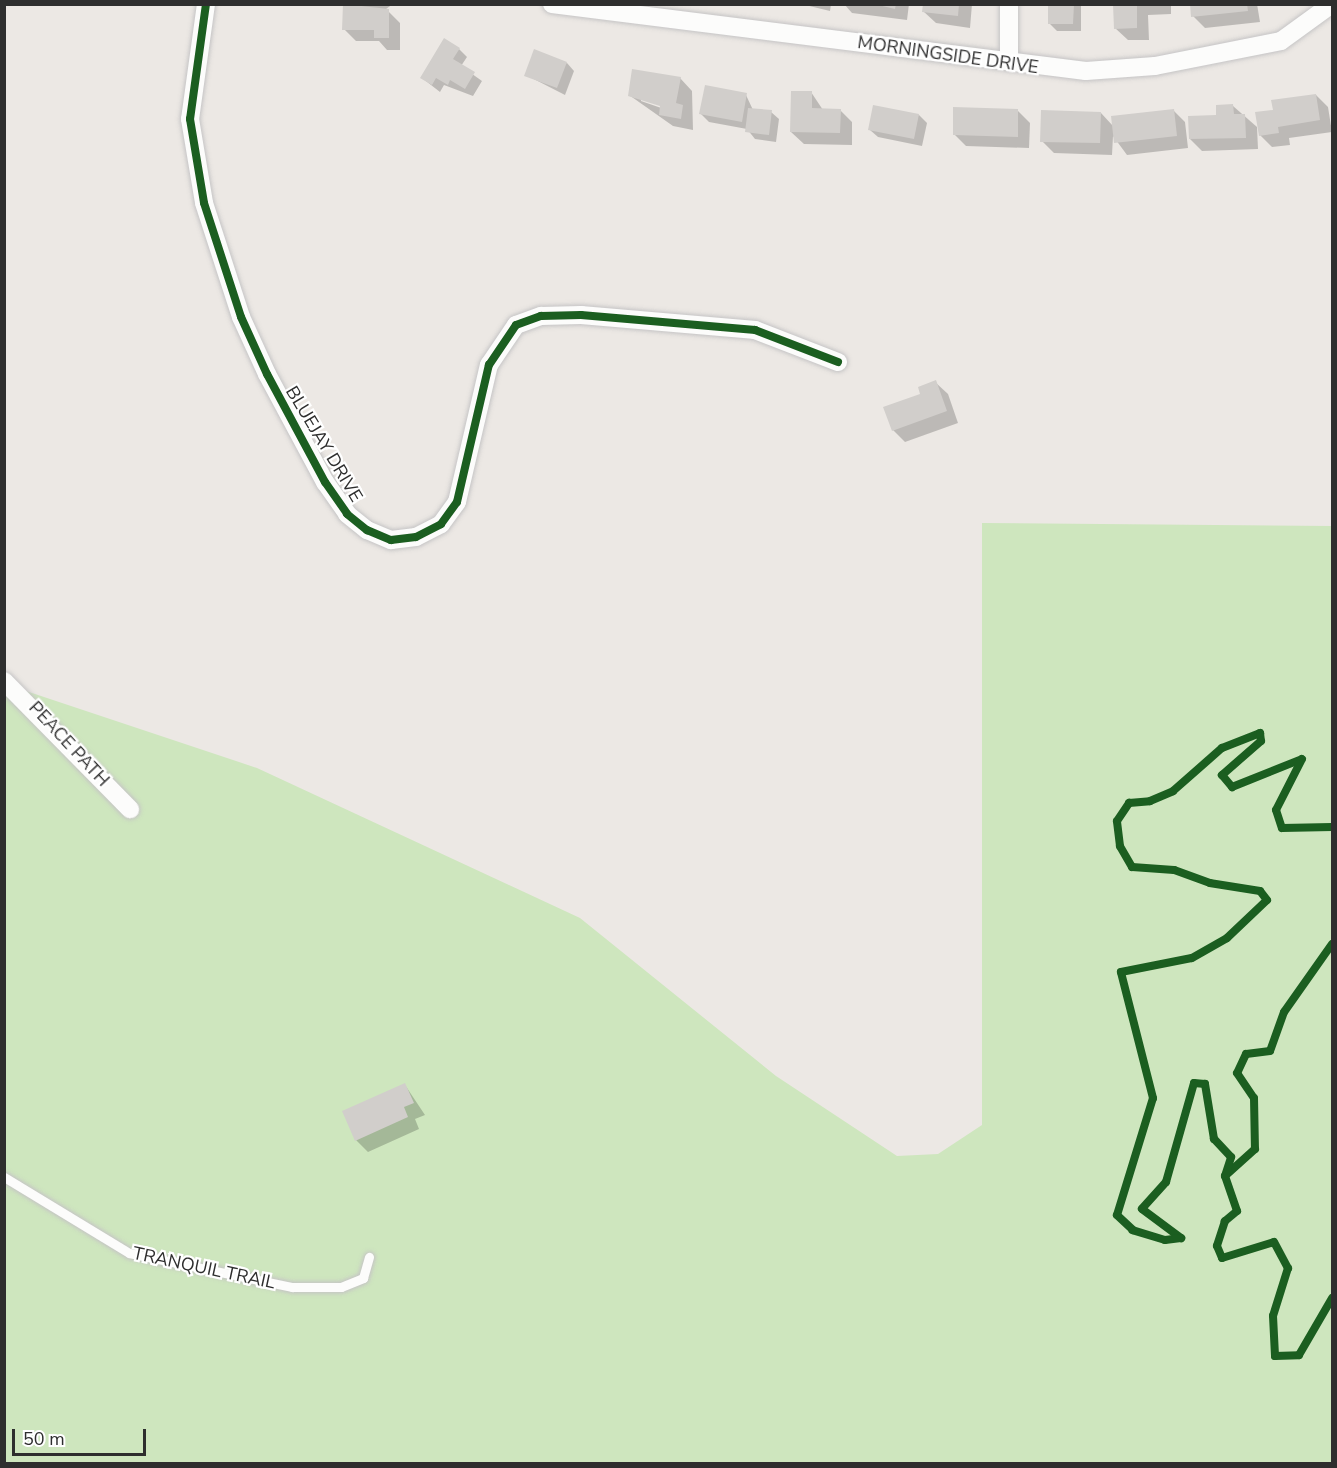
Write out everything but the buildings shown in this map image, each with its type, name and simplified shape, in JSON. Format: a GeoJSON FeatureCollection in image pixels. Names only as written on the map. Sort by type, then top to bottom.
{"type":"FeatureCollection","features":[{"type":"Feature","properties":{"kind":"street","name":"BLUEJAY DRIVE"},"geometry":{"type":"LineString","coordinates":[[206,4],[190,119],[204,203],[241,317],[267,374],[325,482],[347,514],[368,530],[391,540],[416,537],[441,524],[457,502],[489,366],[516,325],[540,316],[581,315],[745,329],[838,363]]}},
{"type":"Feature","properties":{"kind":"street","name":"MORNINGSIDE DRIVE"},"geometry":{"type":"LineString","coordinates":[[552,4],[1086,71],[1155,66],[1281,41],[1332,4]]}},
{"type":"Feature","properties":{"kind":"street"},"geometry":{"type":"LineString","coordinates":[[1009,4],[1009,62]]}},
{"type":"Feature","properties":{"kind":"street","name":"PEACE PATH"},"geometry":{"type":"LineString","coordinates":[[4,681],[130,809]]}},
{"type":"Feature","properties":{"kind":"lane","name":"TRANQUIL TRAIL"},"geometry":{"type":"LineString","coordinates":[[4,1178],[129,1253],[292,1287],[341,1287],[363,1278],[369,1257]]}},
{"type":"Feature","properties":{"kind":"green space"},"geometry":{"type":"Polygon","coordinates":[[[982,523],[1332,526],[1332,1463],[5,1464],[5,684],[257,768],[580,918],[776,1076],[897,1156],[938,1154],[982,1125],[982,523]]]}},
{"type":"Feature","properties":{"kind":"cycle path"},"geometry":{"type":"LineString","coordinates":[[206,4],[190,119],[204,203],[241,317],[267,374],[325,482],[347,514],[367,530],[391,540],[416,537],[441,524],[457,502],[489,365],[516,325],[541,316],[581,315],[755,330],[838,362]]}},
{"type":"Feature","properties":{"kind":"cycle path"},"geometry":{"type":"LineString","coordinates":[[1225,1176],[1231,1157],[1214,1139],[1205,1084],[1194,1083],[1166,1182],[1142,1209],[1181,1238],[1165,1240],[1133,1230],[1117,1215],[1153,1098],[1121,972],[1192,958],[1227,938],[1267,900],[1260,891],[1210,883],[1174,870],[1132,867],[1120,846],[1117,821],[1129,803],[1150,801],[1173,791],[1222,748],[1260,733],[1261,741],[1222,775],[1232,787],[1302,759],[1276,810],[1282,828],[1332,827]]}},
{"type":"Feature","properties":{"kind":"cycle path"},"geometry":{"type":"LineString","coordinates":[[1332,944],[1284,1012],[1270,1051],[1246,1054],[1237,1073],[1254,1098],[1255,1149],[1225,1176],[1237,1211],[1225,1221],[1217,1246],[1222,1258],[1274,1242],[1288,1268],[1273,1316],[1275,1356],[1299,1355],[1332,1298]]}}]}
